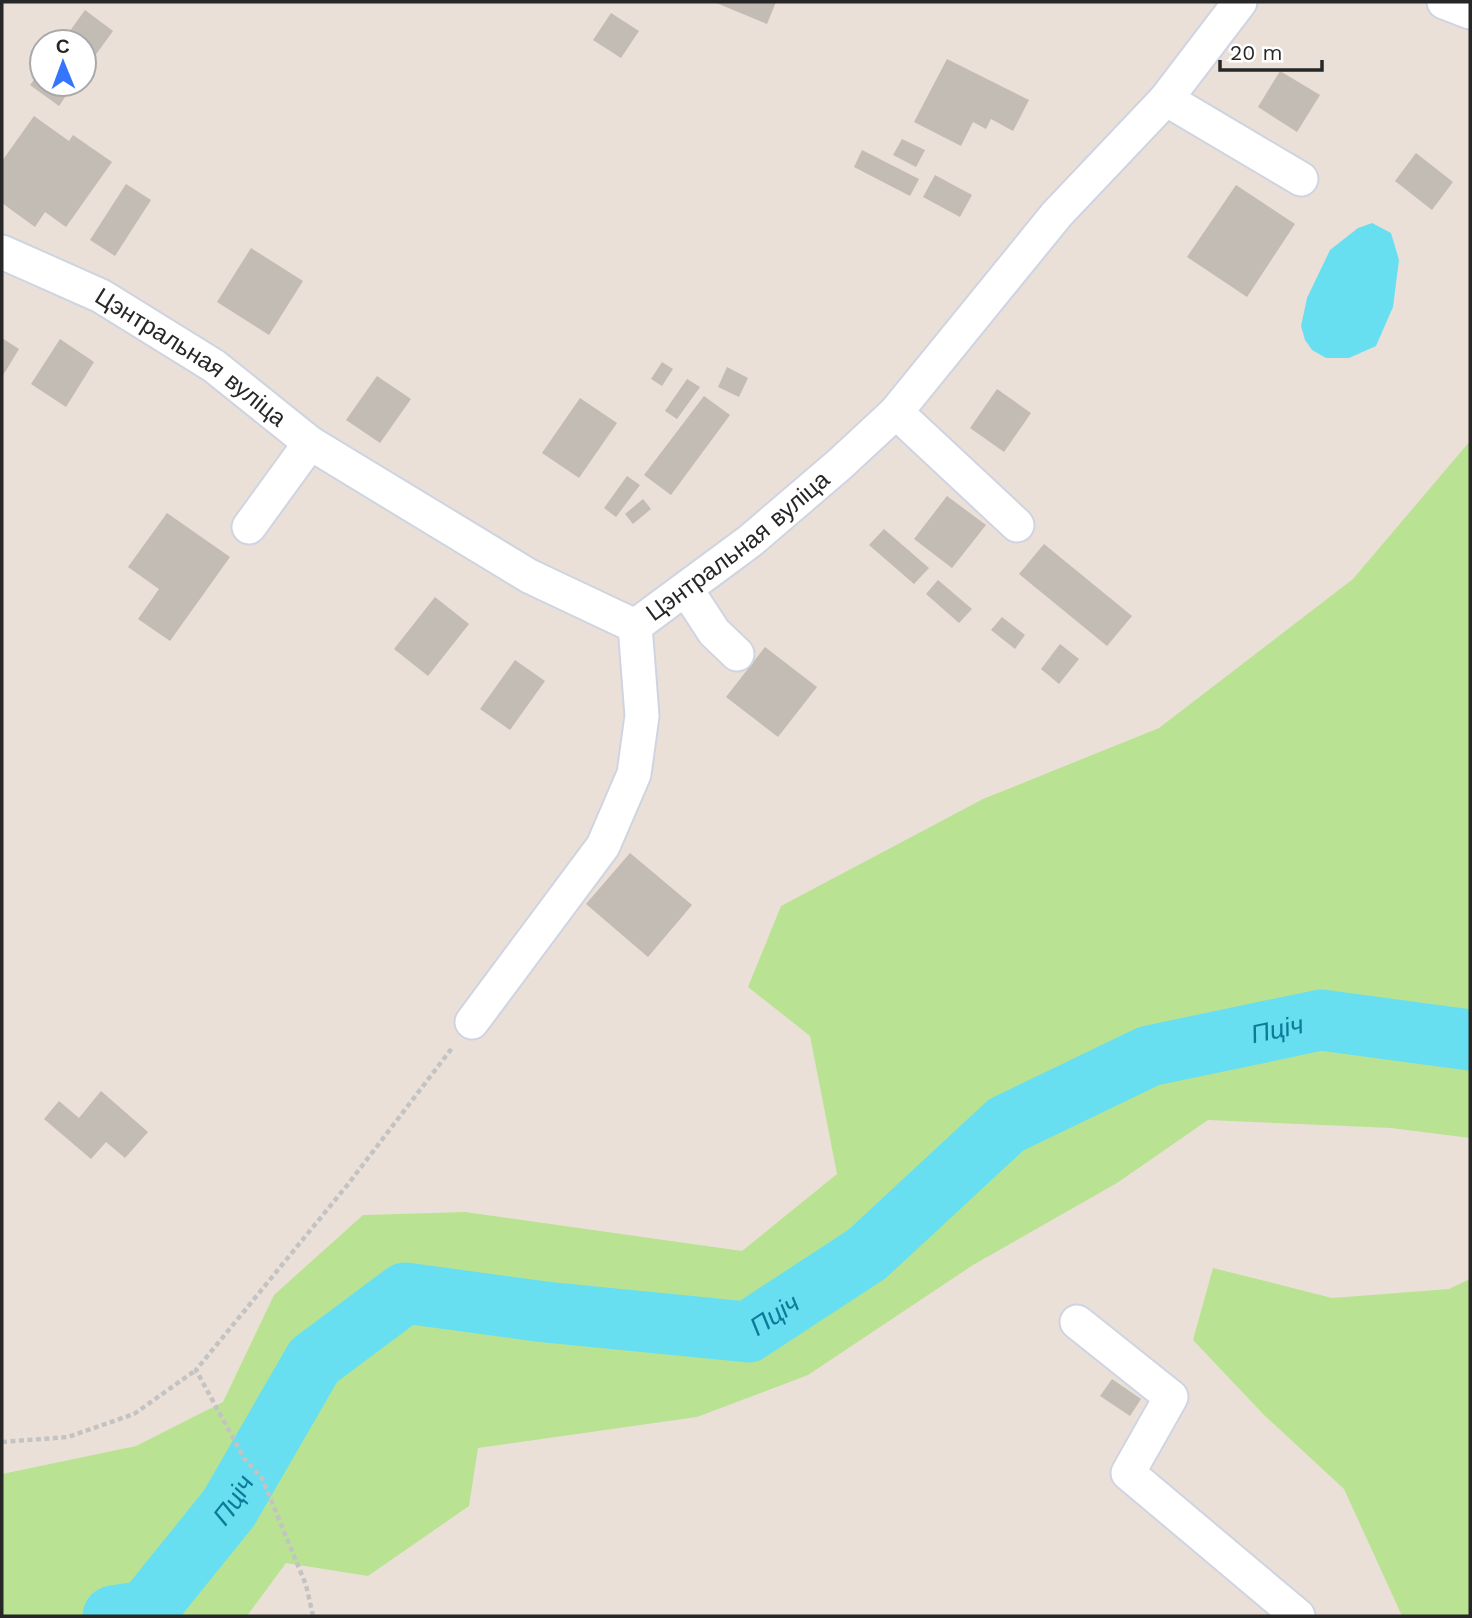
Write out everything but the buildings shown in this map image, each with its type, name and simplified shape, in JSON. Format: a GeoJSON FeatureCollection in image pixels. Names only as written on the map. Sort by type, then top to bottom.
{"type":"FeatureCollection","features":[{"type":"Feature","properties":{"kind":"street","name":"Цэнтральная вуліца"},"geometry":{"type":"LineString","coordinates":[[2,251],[101,296],[203,359],[310,443],[529,576],[635,626],[750,541],[896,412],[1057,214],[1166,99],[1240,2]]}},
{"type":"Feature","properties":{"kind":"street"},"geometry":{"type":"LineString","coordinates":[[1444,2],[1470,12]]}},
{"type":"Feature","properties":{"kind":"street"},"geometry":{"type":"LineString","coordinates":[[1166,99],[1301,179]]}},
{"type":"Feature","properties":{"kind":"street"},"geometry":{"type":"LineString","coordinates":[[896,412],[1017,525]]}},
{"type":"Feature","properties":{"kind":"street"},"geometry":{"type":"LineString","coordinates":[[249,527],[310,443]]}},
{"type":"Feature","properties":{"kind":"street"},"geometry":{"type":"LineString","coordinates":[[686,589],[714,632],[737,654]]}},
{"type":"Feature","properties":{"kind":"street"},"geometry":{"type":"LineString","coordinates":[[472,1022],[603,846],[634,774],[642,716],[635,626]]}},
{"type":"Feature","properties":{"kind":"street"},"geometry":{"type":"LineString","coordinates":[[1077,1322],[1171,1397],[1128,1474],[1298,1616]]}},
{"type":"Feature","properties":{"kind":"path"},"geometry":{"type":"LineString","coordinates":[[2,1442],[68,1437],[134,1414],[196,1370],[349,1183],[472,1022]]}},
{"type":"Feature","properties":{"kind":"path"},"geometry":{"type":"LineString","coordinates":[[196,1370],[244,1458],[261,1478],[306,1585],[313,1616]]}},
{"type":"Feature","properties":{"kind":"green space"},"geometry":{"type":"Polygon","coordinates":[[[1470,441],[1470,1138],[1391,1128],[1208,1120],[1117,1183],[973,1265],[808,1375],[697,1417],[478,1448],[469,1506],[368,1576],[286,1563],[247,1616],[2,1616],[2,1474],[136,1446],[223,1402],[274,1295],[363,1215],[465,1212],[742,1251],[837,1174],[810,1036],[748,987],[781,906],[983,799],[1159,728],[1353,579],[1470,441]]]}},
{"type":"Feature","properties":{"kind":"green space"},"geometry":{"type":"Polygon","coordinates":[[[1213,1268],[1332,1298],[1449,1289],[1470,1279],[1470,1616],[1402,1616],[1344,1489],[1264,1415],[1193,1340],[1213,1268]]]}},
{"type":"Feature","properties":{"kind":"water"},"geometry":{"type":"Polygon","coordinates":[[[1372,223],[1391,233],[1399,260],[1393,307],[1376,346],[1349,358],[1326,358],[1312,350],[1305,340],[1301,326],[1307,298],[1330,250],[1358,228],[1372,223]]]}},
{"type":"Feature","properties":{"kind":"waterway","name":"Пціч"},"geometry":{"type":"LineString","coordinates":[[113,1616],[146,1611],[229,1508],[314,1361],[405,1293],[545,1312],[748,1332],[867,1254],[1006,1125],[1149,1056],[1321,1020],[1470,1040]]}}]}
